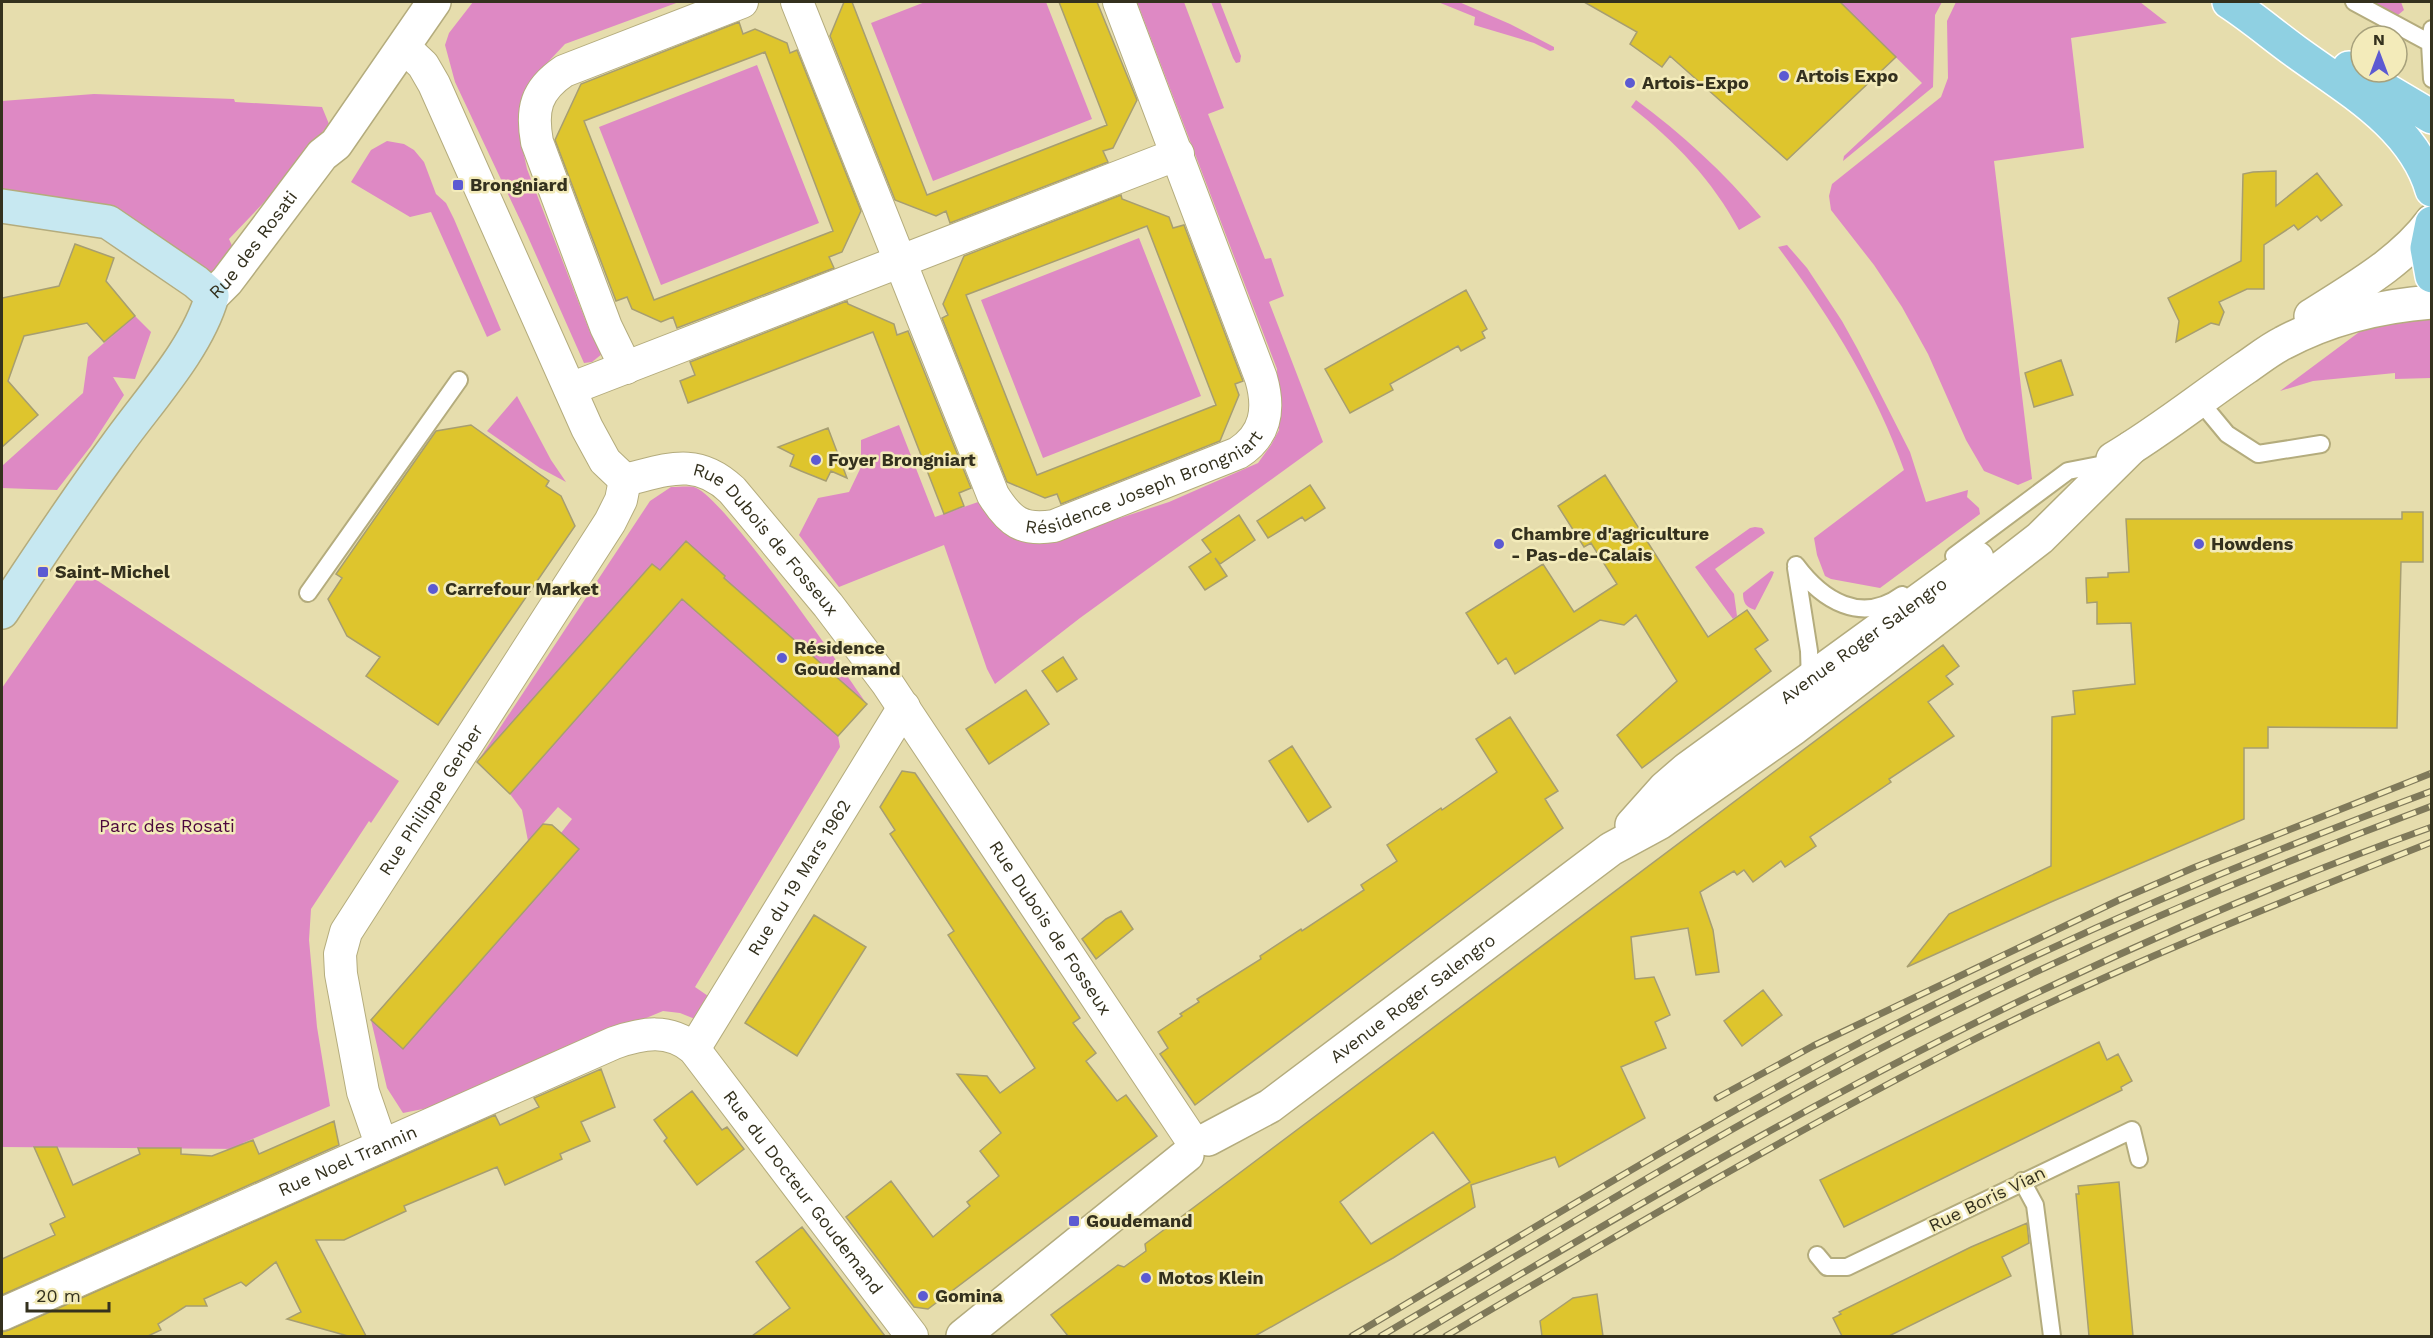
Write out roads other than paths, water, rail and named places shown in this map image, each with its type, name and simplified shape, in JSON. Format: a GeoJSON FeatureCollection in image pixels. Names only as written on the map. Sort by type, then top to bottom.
{"type":"FeatureCollection","features":[{"type":"Feature","properties":{"kind":"main road"},"geometry":{"type":"LineString","coordinates":[[2235,6],[2280,27],[2432,117]]}},
{"type":"Feature","properties":{"kind":"main road"},"geometry":{"type":"LineString","coordinates":[[2235,6],[2357,96],[2395,128],[2420,160],[2432,190]]}},
{"type":"Feature","properties":{"kind":"main road"},"geometry":{"type":"LineString","coordinates":[[2,206],[108,222],[196,282],[212,296]]}},
{"type":"Feature","properties":{"kind":"main road"},"geometry":{"type":"LineString","coordinates":[[2432,222],[2427,248],[2432,276]]}},
{"type":"Feature","properties":{"kind":"main road","name":"Rue des Rosati"},"geometry":{"type":"LineString","coordinates":[[2,612],[73,505],[205,321],[212,296]]}},
{"type":"Feature","properties":{"kind":"street","name":"Rue des Rosati"},"geometry":{"type":"LineString","coordinates":[[212,296],[227,281],[322,155],[336,144],[434,2]]}},
{"type":"Feature","properties":{"kind":"street"},"geometry":{"type":"LineString","coordinates":[[626,368],[606,327],[537,142],[535,118],[539,95],[546,85],[564,70],[742,2]]}},
{"type":"Feature","properties":{"kind":"street","name":"Résidence Joseph Brongniart"},"geometry":{"type":"LineString","coordinates":[[797,2],[993,495],[1010,518],[1019,524],[1040,528],[1054,526],[1238,453],[1255,440],[1263,424],[1267,405],[1261,378],[1119,2]]}},
{"type":"Feature","properties":{"kind":"street"},"geometry":{"type":"LineString","coordinates":[[404,47],[423,65],[434,84],[570,389],[605,461],[625,480]]}},
{"type":"Feature","properties":{"kind":"street"},"geometry":{"type":"LineString","coordinates":[[570,389],[1178,154]]}},
{"type":"Feature","properties":{"kind":"street","name":"Avenue Roger Salengro"},"geometry":{"type":"LineString","coordinates":[[2281,344],[2308,317],[2371,277],[2405,250],[2432,222]]}},
{"type":"Feature","properties":{"kind":"street","name":"Avenue Roger Salengro"},"geometry":{"type":"LineString","coordinates":[[1611,849],[1675,779],[2198,399],[2281,344],[2351,315],[2379,308],[2432,302]]}},
{"type":"Feature","properties":{"kind":"street","name":"Avenue Roger Salengro"},"geometry":{"type":"LineString","coordinates":[[963,1336],[1195,1143],[1261,1112],[1286,1095],[1611,849],[1659,823],[1794,728],[2040,538],[2118,456]]}},
{"type":"Feature","properties":{"kind":"street","name":"Rue Dubois de Fosseux"},"geometry":{"type":"LineString","coordinates":[[625,480],[679,467],[689,467],[723,481],[828,605],[904,707],[1195,1143]]}},
{"type":"Feature","properties":{"kind":"street","name":"Rue Philippe Gerber"},"geometry":{"type":"LineString","coordinates":[[381,1144],[363,1092],[341,974],[340,954],[346,932],[610,522],[621,500],[625,480]]}},
{"type":"Feature","properties":{"kind":"street","name":"Rue du 19 Mars 1962"},"geometry":{"type":"LineString","coordinates":[[694,1049],[904,707]]}},
{"type":"Feature","properties":{"kind":"street","name":"Rue Noel Trannin"},"geometry":{"type":"LineString","coordinates":[[2,1314],[381,1144],[631,1037],[656,1033],[667,1034],[677,1037],[694,1049]]}},
{"type":"Feature","properties":{"kind":"street","name":"Rue du Docteur Goudemand"},"geometry":{"type":"LineString","coordinates":[[694,1049],[912,1336]]}},
{"type":"Feature","properties":{"kind":"lane"},"geometry":{"type":"LineString","coordinates":[[2354,2],[2431,36],[2432,79]]}},
{"type":"Feature","properties":{"kind":"lane"},"geometry":{"type":"LineString","coordinates":[[308,593],[459,380]]}},
{"type":"Feature","properties":{"kind":"lane"},"geometry":{"type":"LineString","coordinates":[[2198,399],[2227,434],[2258,454],[2321,444]]}},
{"type":"Feature","properties":{"kind":"lane"},"geometry":{"type":"LineString","coordinates":[[1794,728],[1806,700],[1810,679],[1809,651],[1796,565],[1810,583],[1834,600],[1859,608],[1872,609],[1884,605],[1898,598],[2068,471],[2118,456]]}},
{"type":"Feature","properties":{"kind":"lane","name":"Rue Boris Vian"},"geometry":{"type":"LineString","coordinates":[[1818,1256],[1827,1267],[1847,1267],[2132,1130],[2139,1159]]}},
{"type":"Feature","properties":{"kind":"lane"},"geometry":{"type":"LineString","coordinates":[[2022,1181],[2035,1205],[2052,1336]]}},
{"type":"Feature","properties":{"kind":"railway"},"geometry":{"type":"LineString","coordinates":[[1717,1098],[1813,1046],[2119,900],[2193,868],[2432,773]]}},
{"type":"Feature","properties":{"kind":"railway"},"geometry":{"type":"LineString","coordinates":[[1352,1336],[1718,1120],[1914,1015],[2132,912],[2281,849],[2432,791]]}},
{"type":"Feature","properties":{"kind":"railway"},"geometry":{"type":"LineString","coordinates":[[1381,1336],[1745,1122],[1937,1020],[2076,953],[2217,891],[2432,806]]}},
{"type":"Feature","properties":{"kind":"railway"},"geometry":{"type":"LineString","coordinates":[[1416,1336],[1734,1151],[1979,1021],[2199,919],[2291,880],[2432,827]]}},
{"type":"Feature","properties":{"kind":"railway"},"geometry":{"type":"LineString","coordinates":[[1446,1336],[1767,1150],[1963,1045],[2136,964],[2432,842]]}},
{"type":"Feature","properties":{"kind":"place","name":"Artois Expo"},"geometry":{"type":"Point","coordinates":[1784,76]}},
{"type":"Feature","properties":{"kind":"place","name":"Artois-Expo"},"geometry":{"type":"Point","coordinates":[1630,83]}},
{"type":"Feature","properties":{"kind":"place","name":"Brongniard"},"geometry":{"type":"Point","coordinates":[458,185]}},
{"type":"Feature","properties":{"kind":"place","name":"Foyer Brongniart"},"geometry":{"type":"Point","coordinates":[816,460]}},
{"type":"Feature","properties":{"kind":"place","name":"Chambre d'agriculture - Pas-de-Calais"},"geometry":{"type":"Point","coordinates":[1499,544]}},
{"type":"Feature","properties":{"kind":"place","name":"Howdens"},"geometry":{"type":"Point","coordinates":[2199,544]}},
{"type":"Feature","properties":{"kind":"place","name":"Saint-Michel"},"geometry":{"type":"Point","coordinates":[43,572]}},
{"type":"Feature","properties":{"kind":"place","name":"Carrefour Market"},"geometry":{"type":"Point","coordinates":[433,589]}},
{"type":"Feature","properties":{"kind":"place","name":"Résidence Goudemand"},"geometry":{"type":"Point","coordinates":[782,658]}},
{"type":"Feature","properties":{"kind":"place","name":"Goudemand"},"geometry":{"type":"Point","coordinates":[1074,1221]}},
{"type":"Feature","properties":{"kind":"place","name":"Motos Klein"},"geometry":{"type":"Point","coordinates":[1146,1278]}},
{"type":"Feature","properties":{"kind":"place","name":"Gomina"},"geometry":{"type":"Point","coordinates":[923,1296]}},
{"type":"Feature","properties":{"kind":"park label","name":"Parc des Rosati"},"geometry":{"type":"Point","coordinates":[167,826]}}]}
